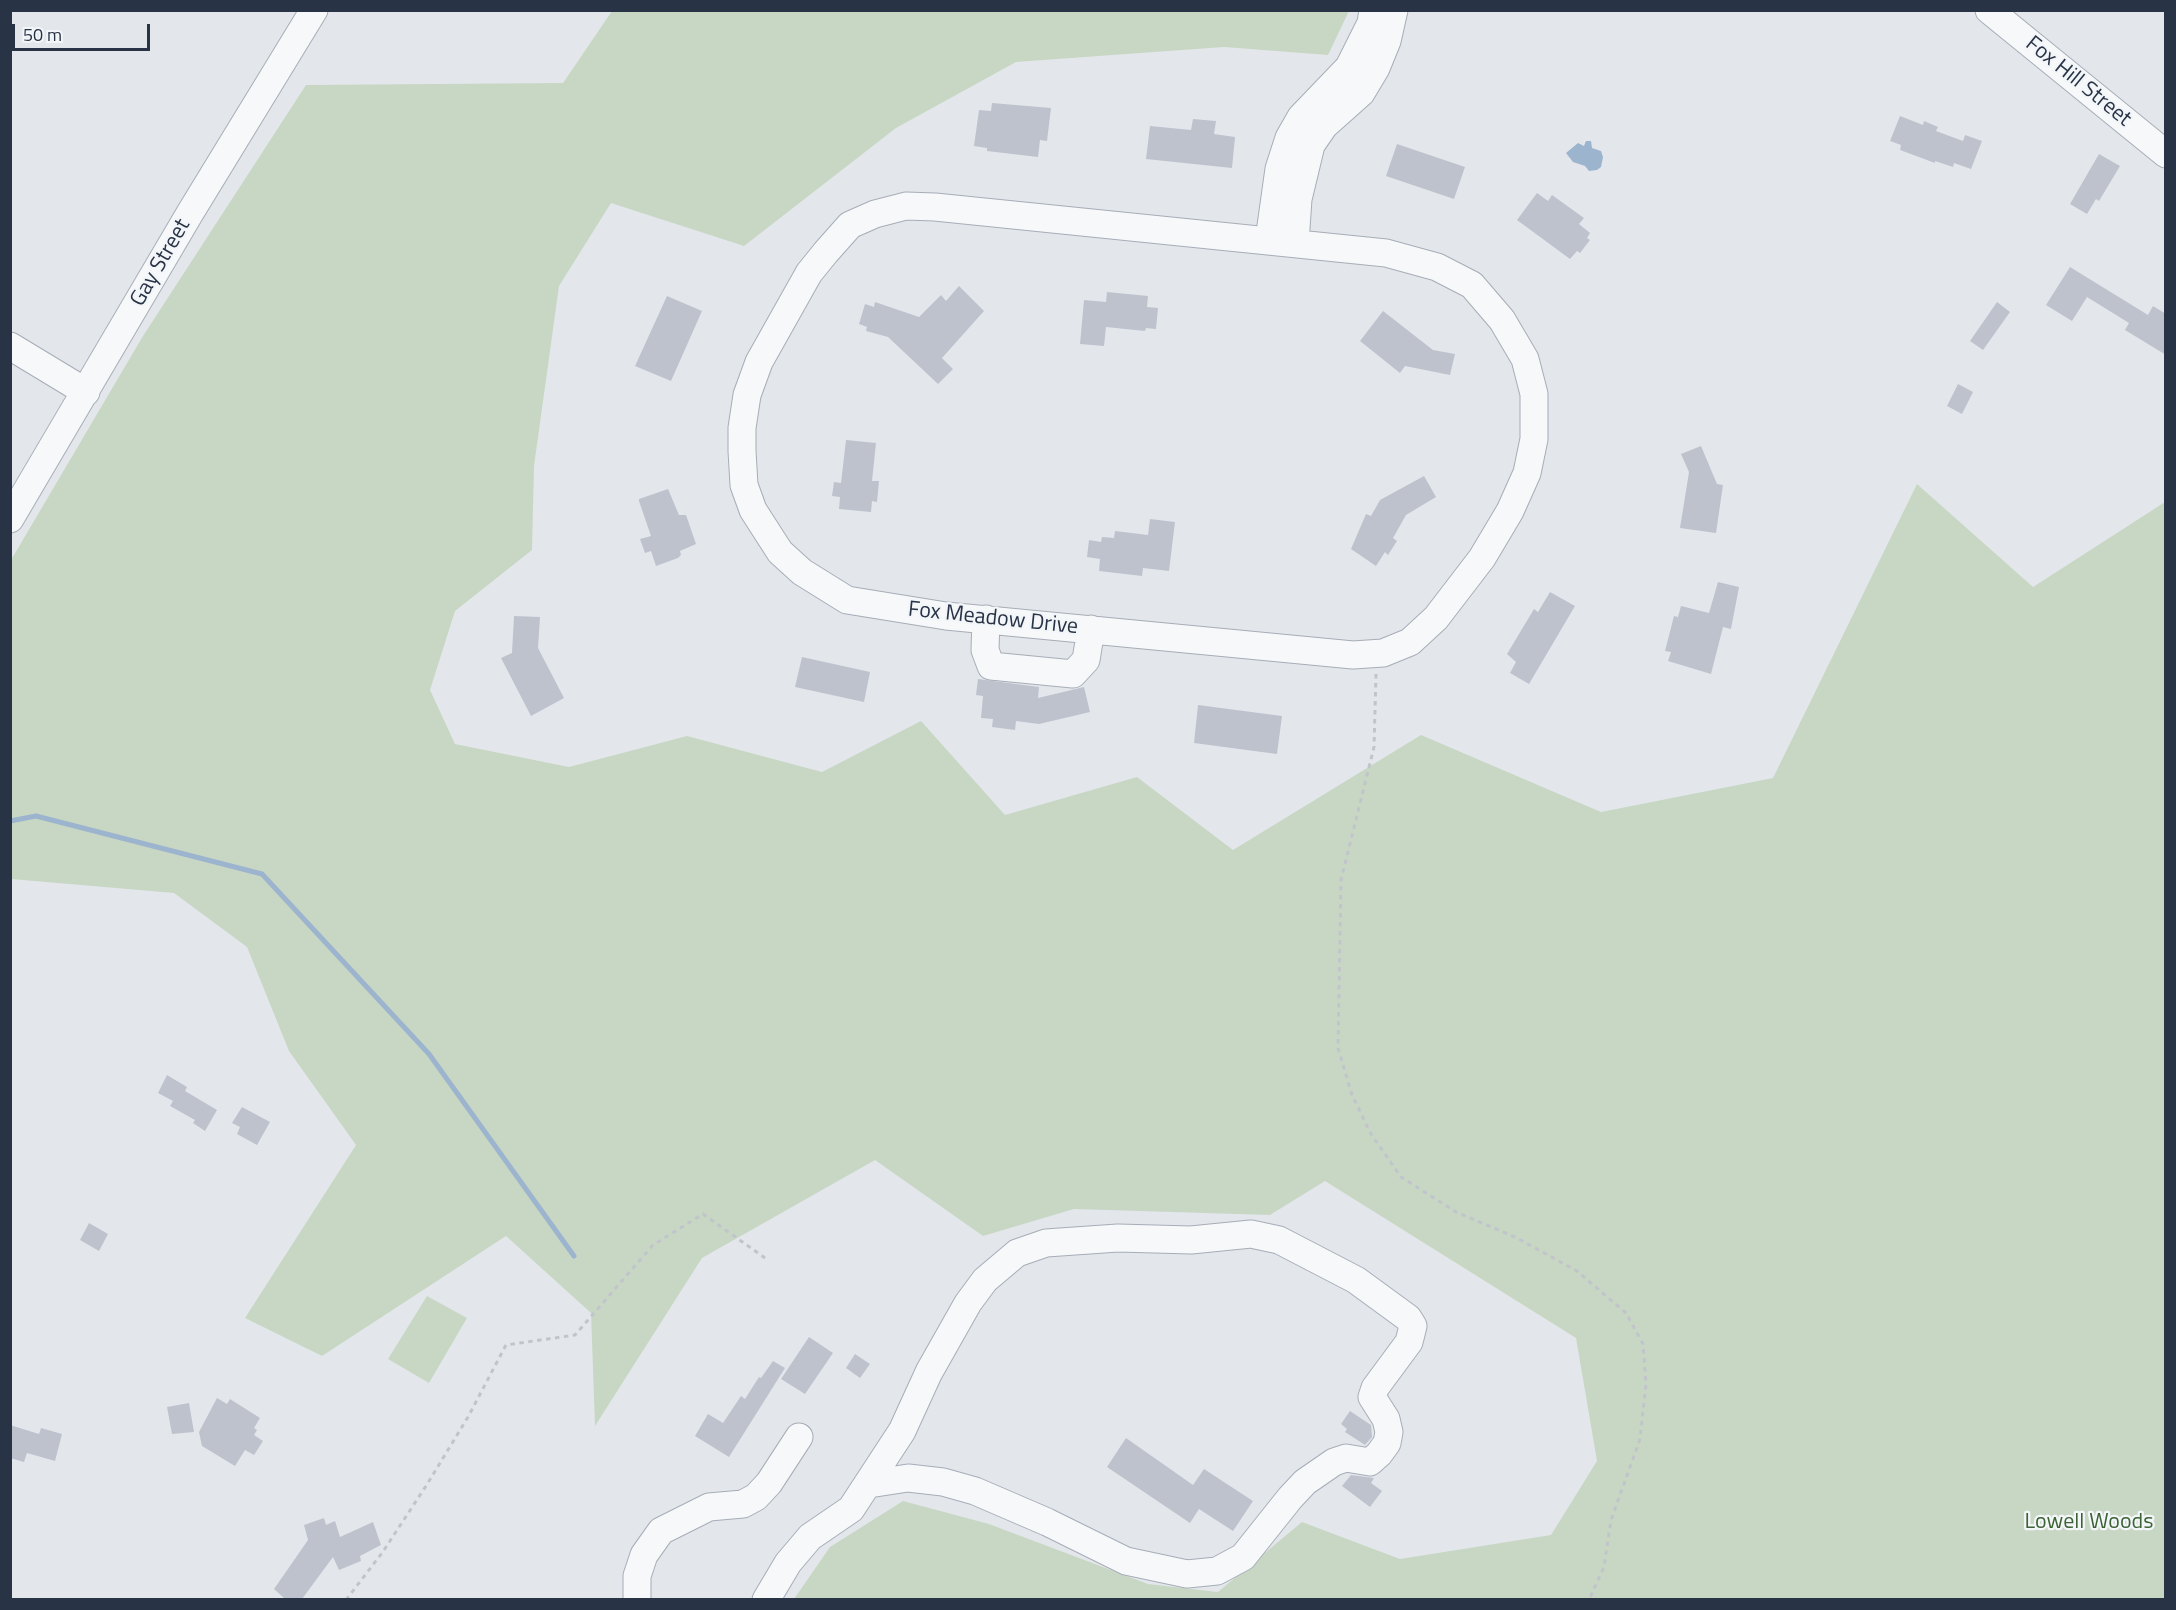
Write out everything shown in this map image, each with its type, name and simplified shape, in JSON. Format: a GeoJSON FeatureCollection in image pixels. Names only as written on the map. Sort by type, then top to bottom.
{"type":"FeatureCollection","features":[{"type":"Feature","properties":{"kind":"street","name":"Gay Street"},"geometry":{"type":"LineString","coordinates":[[10,519],[190,213],[314,10]]}},
{"type":"Feature","properties":{"kind":"street"},"geometry":{"type":"LineString","coordinates":[[1282,241],[1278,169],[1289,138],[1301,117],[1349,67],[1371,23],[1373,10]]}},
{"type":"Feature","properties":{"kind":"street"},"geometry":{"type":"LineString","coordinates":[[1282,241],[1298,199],[1311,145],[1324,126],[1361,93],[1376,68],[1387,41],[1394,10]]}},
{"type":"Feature","properties":{"kind":"street","name":"Fox Hill Street"},"geometry":{"type":"LineString","coordinates":[[1989,10],[2166,154]]}},
{"type":"Feature","properties":{"kind":"street","name":"Fox Meadow Drive"},"geometry":{"type":"LineString","coordinates":[[906,206],[935,207],[1386,253],[1437,267],[1472,285],[1502,320],[1525,359],[1534,394],[1534,439],[1527,473],[1499,530],[1475,567],[1436,618],[1410,642],[1376,654],[1353,655],[986,620],[891,609],[847,600],[802,572],[780,552],[753,510],[744,484],[742,428],[747,395],[759,362],[809,273],[850,225],[875,214],[906,206]]}},
{"type":"Feature","properties":{"kind":"street"},"geometry":{"type":"LineString","coordinates":[[10,346],[86,392]]}},
{"type":"Feature","properties":{"kind":"street"},"geometry":{"type":"LineString","coordinates":[[986,620],[985,650],[991,666],[1073,674],[1086,660],[1091,630]]}},
{"type":"Feature","properties":{"kind":"street"},"geometry":{"type":"LineString","coordinates":[[766,1599],[788,1563],[810,1537],[851,1509],[902,1431],[929,1372],[968,1303],[985,1280],[1017,1253],[1047,1243],[1118,1238],[1191,1240],[1251,1234],[1279,1240],[1356,1280],[1408,1318],[1413,1326],[1409,1342],[1375,1388],[1372,1397],[1386,1419],[1389,1432],[1387,1443],[1379,1454],[1370,1462],[1346,1458],[1334,1462],[1305,1482],[1243,1557],[1216,1570],[1187,1574],[1126,1561],[1047,1522],[975,1491],[943,1482],[908,1478],[869,1484]]}},
{"type":"Feature","properties":{"kind":"street"},"geometry":{"type":"LineString","coordinates":[[637,1599],[637,1576],[644,1555],[661,1531],[709,1508],[742,1504],[756,1497],[769,1483],[799,1437]]}},
{"type":"Feature","properties":{"kind":"path"},"geometry":{"type":"LineString","coordinates":[[1376,654],[1374,747],[1341,880],[1338,1048],[1352,1095],[1371,1134],[1401,1177],[1456,1212],[1517,1238],[1577,1271],[1626,1313],[1643,1344],[1646,1384],[1640,1439],[1611,1520],[1604,1567],[1589,1599]]}},
{"type":"Feature","properties":{"kind":"path"},"geometry":{"type":"LineString","coordinates":[[346,1599],[382,1553],[426,1486],[468,1417],[506,1345],[575,1335],[653,1245],[703,1214],[765,1258]]}},
{"type":"Feature","properties":{"kind":"green space","name":"Lowell Woods"},"geometry":{"type":"Polygon","coordinates":[[[612,11],[1349,11],[1328,55],[1224,47],[1016,62],[896,128],[744,246],[611,203],[559,286],[534,466],[532,550],[455,611],[430,690],[455,744],[569,767],[687,736],[822,772],[921,721],[1005,815],[1137,777],[1233,850],[1421,735],[1601,812],[1773,778],[1917,484],[2033,587],[2165,502],[2165,1599],[794,1599],[830,1547],[903,1501],[989,1524],[1148,1584],[1218,1592],[1302,1522],[1400,1559],[1551,1535],[1597,1461],[1576,1338],[1325,1181],[1270,1215],[1074,1209],[983,1236],[875,1160],[702,1258],[595,1426],[591,1313],[506,1236],[322,1356],[245,1318],[356,1145],[289,1051],[247,947],[174,893],[11,879],[11,560],[143,336],[306,85],[563,83],[612,11]]]}},
{"type":"Feature","properties":{"kind":"green space"},"geometry":{"type":"Polygon","coordinates":[[[427,1296],[467,1318],[429,1383],[388,1359],[427,1296]]]}},
{"type":"Feature","properties":{"kind":"water"},"geometry":{"type":"Polygon","coordinates":[[[1586,141],[1591,141],[1592,148],[1601,151],[1603,157],[1601,167],[1597,170],[1589,171],[1585,166],[1573,162],[1566,153],[1578,143],[1584,146],[1586,141]]]}},
{"type":"Feature","properties":{"kind":"building"},"geometry":{"type":"Polygon","coordinates":[[[992,103],[1051,108],[1047,141],[1040,140],[1038,157],[987,151],[987,148],[974,146],[979,110],[991,111],[992,103]]]}},
{"type":"Feature","properties":{"kind":"building"},"geometry":{"type":"Polygon","coordinates":[[[1900,116],[1923,125],[1924,121],[1938,127],[1936,131],[1963,141],[1965,135],[1982,141],[1971,169],[1954,163],[1953,167],[1935,161],[1935,163],[1900,150],[1901,145],[1890,141],[1900,116]]]}},
{"type":"Feature","properties":{"kind":"building"},"geometry":{"type":"Polygon","coordinates":[[[1193,119],[1216,121],[1214,134],[1235,137],[1232,168],[1146,159],[1150,126],[1191,130],[1193,119]]]}},
{"type":"Feature","properties":{"kind":"building"},"geometry":{"type":"Polygon","coordinates":[[[1397,144],[1465,167],[1454,199],[1386,176],[1397,144]]]}},
{"type":"Feature","properties":{"kind":"building"},"geometry":{"type":"Polygon","coordinates":[[[2099,154],[2120,166],[2099,201],[2096,199],[2087,214],[2070,204],[2099,154]]]}},
{"type":"Feature","properties":{"kind":"building"},"geometry":{"type":"Polygon","coordinates":[[[1537,193],[1548,201],[1552,195],[1584,218],[1579,224],[1590,233],[1587,238],[1590,240],[1580,253],[1577,251],[1570,259],[1517,220],[1537,193]]]}},
{"type":"Feature","properties":{"kind":"building"},"geometry":{"type":"Polygon","coordinates":[[[2070,267],[2148,315],[2153,306],[2166,314],[2166,355],[2125,330],[2129,323],[2087,297],[2072,321],[2046,305],[2070,267]]]}},
{"type":"Feature","properties":{"kind":"building"},"geometry":{"type":"Polygon","coordinates":[[[959,286],[984,311],[942,358],[953,369],[938,384],[888,337],[866,331],[867,327],[859,324],[865,304],[874,307],[875,302],[919,317],[941,295],[946,301],[959,286]]]}},
{"type":"Feature","properties":{"kind":"building"},"geometry":{"type":"Polygon","coordinates":[[[1107,292],[1148,296],[1147,307],[1158,308],[1156,329],[1146,328],[1145,331],[1106,327],[1104,346],[1080,344],[1084,300],[1106,302],[1107,292]]]}},
{"type":"Feature","properties":{"kind":"building"},"geometry":{"type":"Polygon","coordinates":[[[667,296],[702,311],[671,381],[635,366],[667,296]]]}},
{"type":"Feature","properties":{"kind":"building"},"geometry":{"type":"Polygon","coordinates":[[[1997,302],[2010,312],[1983,350],[1970,341],[1997,302]]]}},
{"type":"Feature","properties":{"kind":"building"},"geometry":{"type":"Polygon","coordinates":[[[1383,311],[1433,350],[1455,354],[1450,375],[1405,366],[1400,373],[1360,341],[1383,311]]]}},
{"type":"Feature","properties":{"kind":"building"},"geometry":{"type":"Polygon","coordinates":[[[1958,384],[1973,392],[1962,414],[1947,406],[1958,384]]]}},
{"type":"Feature","properties":{"kind":"building"},"geometry":{"type":"Polygon","coordinates":[[[846,440],[876,443],[872,481],[879,481],[877,502],[872,501],[871,512],[839,509],[840,497],[832,496],[834,482],[841,483],[846,440]]]}},
{"type":"Feature","properties":{"kind":"building"},"geometry":{"type":"Polygon","coordinates":[[[1701,446],[1717,484],[1723,485],[1716,533],[1680,528],[1689,472],[1681,454],[1701,446]]]}},
{"type":"Feature","properties":{"kind":"building"},"geometry":{"type":"Polygon","coordinates":[[[1424,476],[1436,497],[1406,515],[1393,538],[1397,541],[1388,555],[1385,552],[1376,566],[1351,549],[1366,514],[1371,516],[1380,500],[1424,476]]]}},
{"type":"Feature","properties":{"kind":"building"},"geometry":{"type":"Polygon","coordinates":[[[668,489],[679,515],[686,515],[696,544],[680,551],[681,555],[678,558],[656,566],[651,551],[645,553],[640,539],[651,536],[639,499],[668,489]]]}},
{"type":"Feature","properties":{"kind":"building"},"geometry":{"type":"Polygon","coordinates":[[[1150,519],[1175,522],[1169,571],[1143,568],[1142,576],[1099,571],[1100,559],[1087,557],[1089,540],[1101,542],[1102,537],[1114,538],[1115,531],[1148,535],[1150,519]]]}},
{"type":"Feature","properties":{"kind":"building"},"geometry":{"type":"Polygon","coordinates":[[[1718,582],[1739,587],[1731,629],[1723,627],[1711,674],[1668,661],[1671,652],[1665,651],[1674,616],[1678,617],[1681,606],[1709,613],[1718,582]]]}},
{"type":"Feature","properties":{"kind":"building"},"geometry":{"type":"Polygon","coordinates":[[[1550,592],[1575,606],[1529,684],[1510,673],[1516,662],[1507,654],[1534,609],[1538,612],[1550,592]]]}},
{"type":"Feature","properties":{"kind":"building"},"geometry":{"type":"Polygon","coordinates":[[[514,616],[540,617],[538,648],[564,698],[531,716],[501,658],[512,653],[514,616]]]}},
{"type":"Feature","properties":{"kind":"building"},"geometry":{"type":"Polygon","coordinates":[[[802,657],[870,672],[864,702],[795,687],[802,657]]]}},
{"type":"Feature","properties":{"kind":"building"},"geometry":{"type":"Polygon","coordinates":[[[978,679],[1039,687],[1038,698],[1084,687],[1090,712],[1039,724],[1016,721],[1015,730],[992,727],[993,719],[981,718],[983,696],[976,695],[978,679]]]}},
{"type":"Feature","properties":{"kind":"building"},"geometry":{"type":"Polygon","coordinates":[[[1198,705],[1282,716],[1277,754],[1194,743],[1198,705]]]}},
{"type":"Feature","properties":{"kind":"building"},"geometry":{"type":"Polygon","coordinates":[[[167,1075],[187,1087],[185,1091],[217,1110],[205,1131],[193,1123],[195,1120],[170,1106],[173,1101],[158,1093],[167,1075]]]}},
{"type":"Feature","properties":{"kind":"building"},"geometry":{"type":"Polygon","coordinates":[[[242,1107],[270,1122],[257,1145],[237,1134],[240,1127],[232,1123],[242,1107]]]}},
{"type":"Feature","properties":{"kind":"building"},"geometry":{"type":"Polygon","coordinates":[[[89,1223],[108,1234],[99,1251],[80,1240],[89,1223]]]}},
{"type":"Feature","properties":{"kind":"building"},"geometry":{"type":"Polygon","coordinates":[[[809,1337],[833,1353],[805,1394],[781,1379],[809,1337]]]}},
{"type":"Feature","properties":{"kind":"building"},"geometry":{"type":"Polygon","coordinates":[[[855,1354],[870,1364],[860,1378],[846,1368],[855,1354]]]}},
{"type":"Feature","properties":{"kind":"building"},"geometry":{"type":"Polygon","coordinates":[[[773,1361],[785,1368],[729,1457],[695,1436],[708,1414],[723,1423],[741,1396],[745,1399],[773,1361]]]}},
{"type":"Feature","properties":{"kind":"building"},"geometry":{"type":"Polygon","coordinates":[[[217,1398],[227,1404],[230,1399],[260,1418],[254,1428],[257,1430],[254,1435],[263,1441],[254,1455],[245,1450],[235,1466],[202,1446],[199,1432],[217,1398]]]}},
{"type":"Feature","properties":{"kind":"building"},"geometry":{"type":"Polygon","coordinates":[[[189,1403],[194,1432],[172,1434],[167,1407],[189,1403]]]}},
{"type":"Feature","properties":{"kind":"building"},"geometry":{"type":"Polygon","coordinates":[[[1350,1411],[1371,1425],[1372,1437],[1365,1445],[1345,1432],[1347,1429],[1341,1424],[1350,1411]]]}},
{"type":"Feature","properties":{"kind":"building"},"geometry":{"type":"Polygon","coordinates":[[[10,1425],[39,1434],[41,1428],[62,1434],[55,1461],[27,1453],[24,1462],[10,1458],[10,1425]]]}},
{"type":"Feature","properties":{"kind":"building"},"geometry":{"type":"Polygon","coordinates":[[[1126,1438],[1193,1485],[1204,1469],[1253,1501],[1233,1531],[1199,1509],[1190,1523],[1107,1467],[1126,1438]]]}},
{"type":"Feature","properties":{"kind":"building"},"geometry":{"type":"Polygon","coordinates":[[[1351,1475],[1374,1478],[1371,1483],[1382,1491],[1370,1507],[1342,1486],[1351,1475]]]}},
{"type":"Feature","properties":{"kind":"building"},"geometry":{"type":"Polygon","coordinates":[[[324,1518],[326,1525],[335,1521],[340,1537],[373,1522],[381,1545],[360,1556],[361,1561],[339,1570],[333,1557],[302,1599],[285,1599],[274,1589],[308,1540],[304,1525],[324,1518]]]}},
{"type":"Feature","properties":{"kind":"waterway"},"geometry":{"type":"LineString","coordinates":[[10,821],[36,816],[262,874],[429,1054],[574,1256]]}}]}
